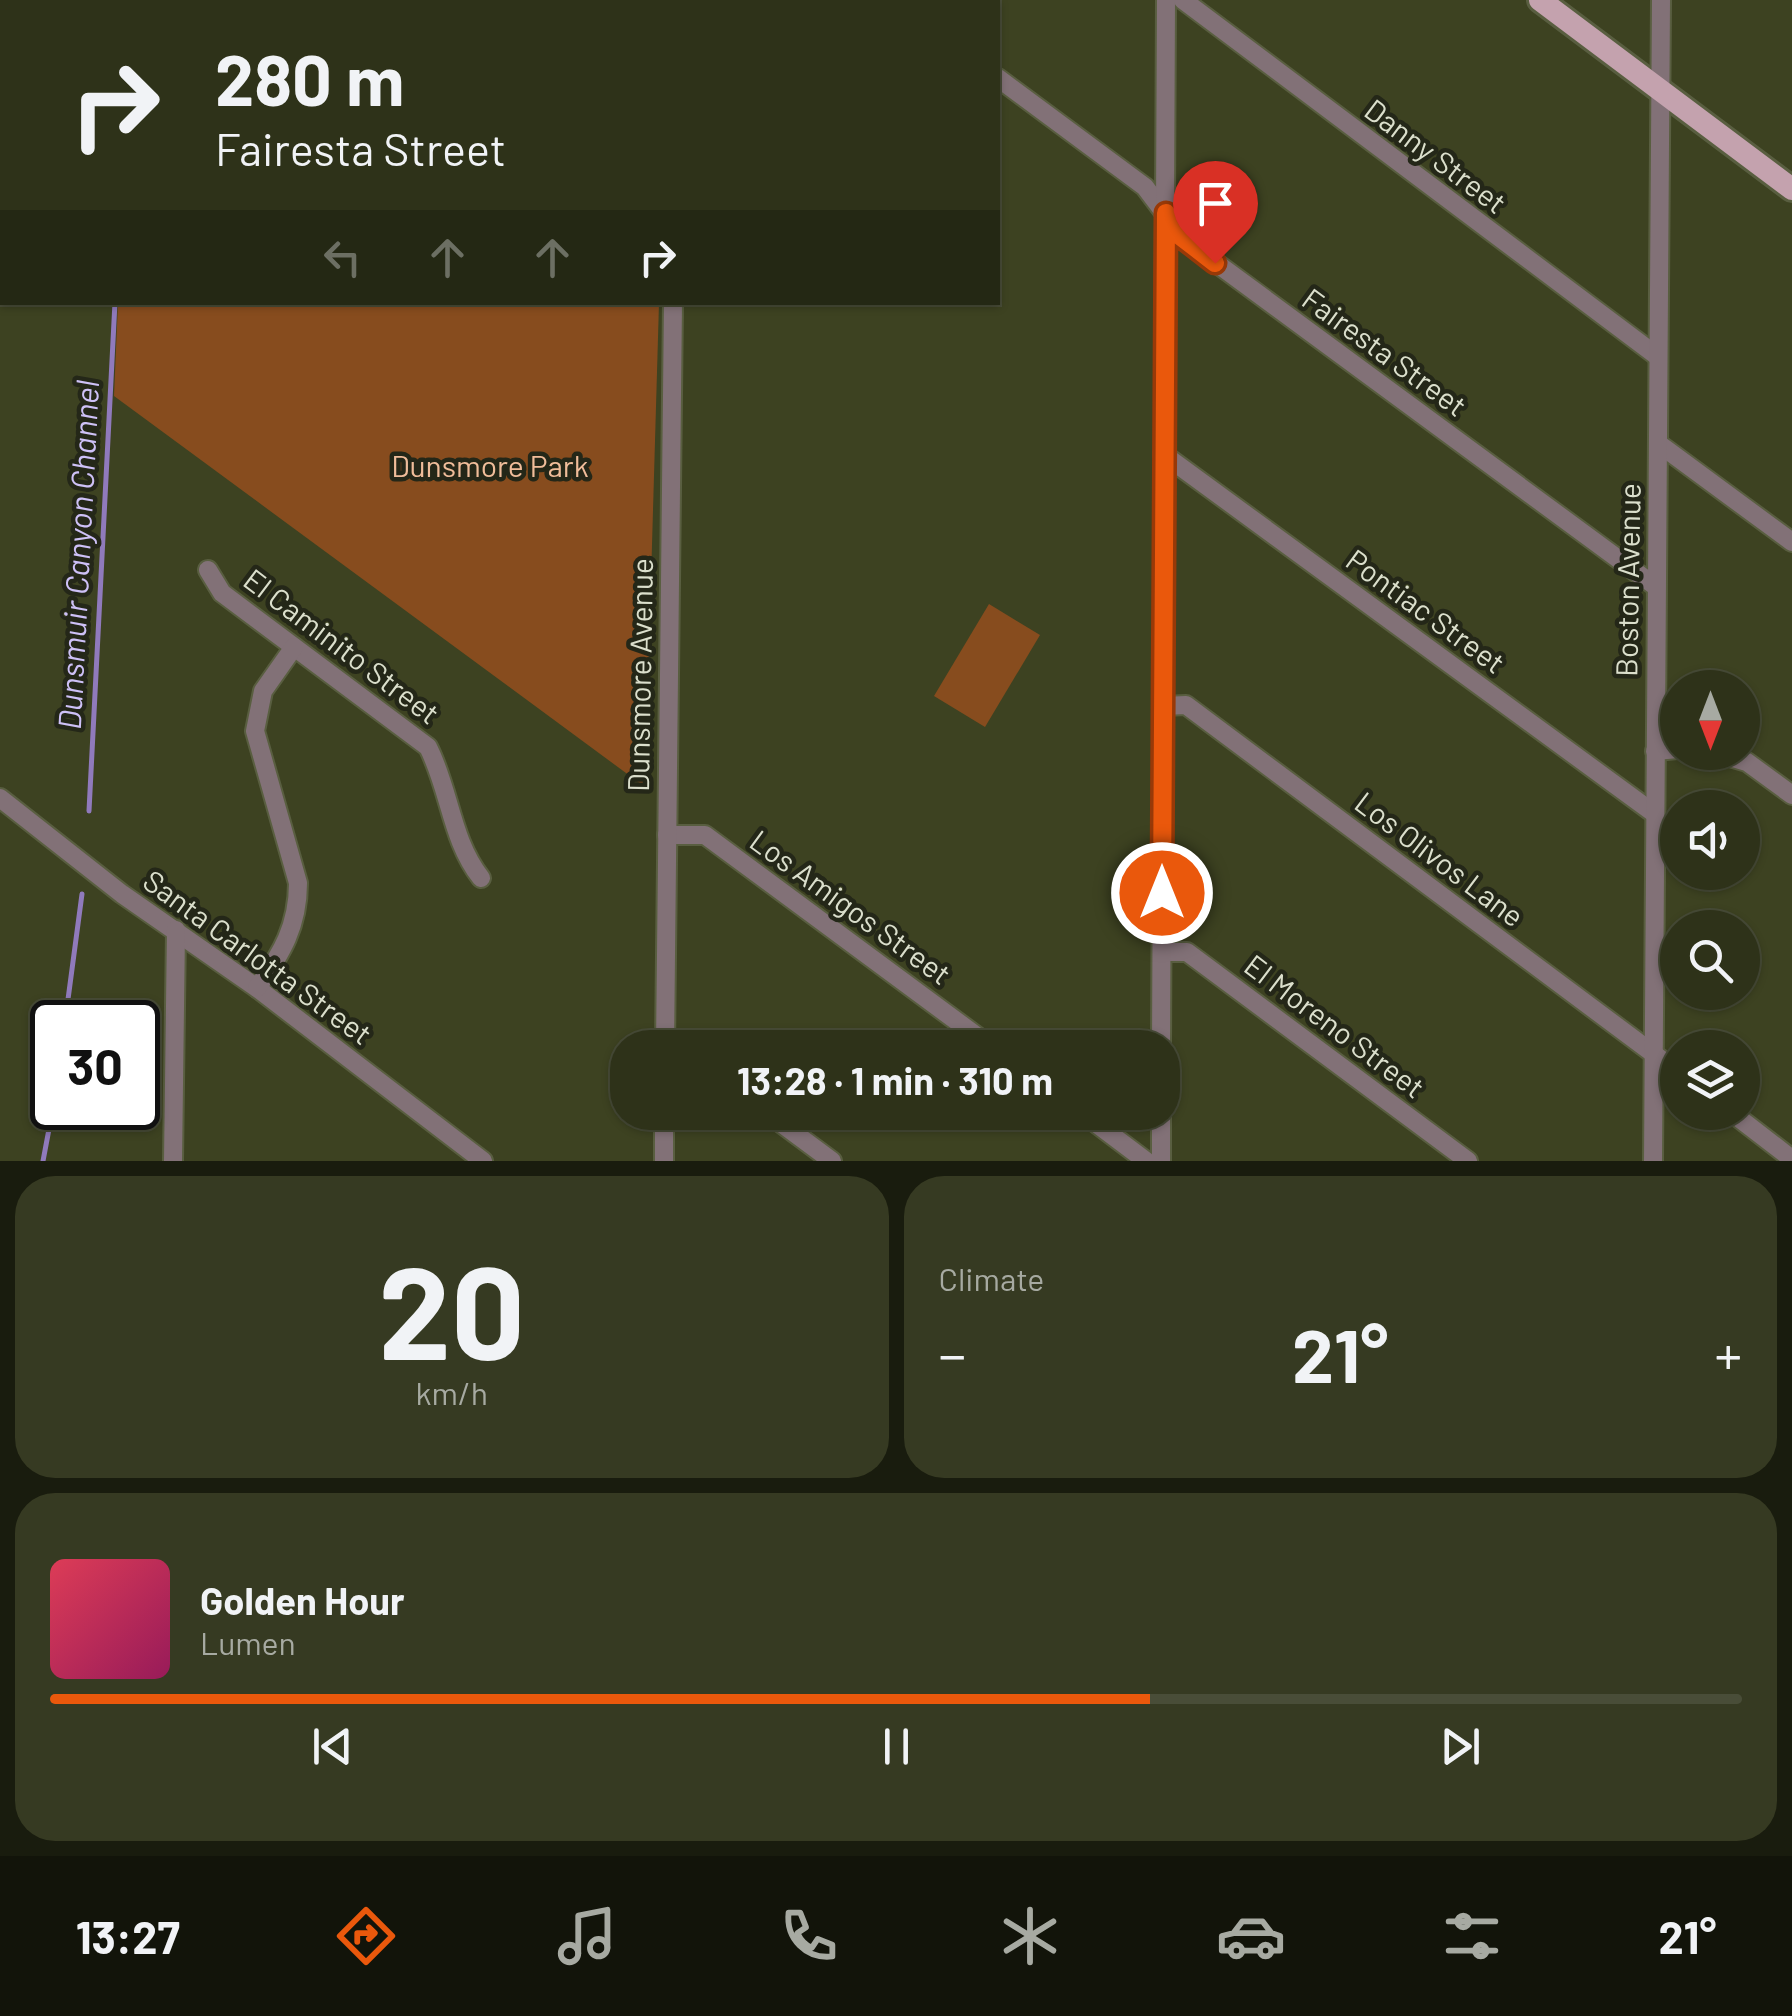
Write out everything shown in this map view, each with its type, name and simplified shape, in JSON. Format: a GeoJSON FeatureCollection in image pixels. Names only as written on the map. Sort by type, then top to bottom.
{"type":"FeatureCollection","features":[{"type":"Feature","properties":{"kind":"main road"},"geometry":{"type":"LineString","coordinates":[[1540,0],[1792,188]]}},
{"type":"Feature","properties":{"kind":"street"},"geometry":{"type":"LineString","coordinates":[[1162,1030],[1166,0]]}},
{"type":"Feature","properties":{"kind":"street","name":"Danny Street"},"geometry":{"type":"LineString","coordinates":[[1183,0],[1657,356]]}},
{"type":"Feature","properties":{"kind":"street","name":"Boston Avenue"},"geometry":{"type":"LineString","coordinates":[[1654,1161],[1660,0]]}},
{"type":"Feature","properties":{"kind":"street","name":"Fairesta Street"},"geometry":{"type":"LineString","coordinates":[[1000,79],[1145,187],[1185,240],[1655,586]]}},
{"type":"Feature","properties":{"kind":"street","name":"Dunsmore Avenue"},"geometry":{"type":"LineString","coordinates":[[669,1030],[673,305]]}},
{"type":"Feature","properties":{"kind":"street"},"geometry":{"type":"LineString","coordinates":[[1659,444],[1792,542]]}},
{"type":"Feature","properties":{"kind":"street","name":"Pontiac Street"},"geometry":{"type":"LineString","coordinates":[[1163,454],[1655,814]]}},
{"type":"Feature","properties":{"kind":"street","name":"El Caminito Street"},"geometry":{"type":"LineString","coordinates":[[208,570],[222,593],[428,747],[442,774],[463,856],[481,878]]}},
{"type":"Feature","properties":{"kind":"street"},"geometry":{"type":"LineString","coordinates":[[257,988],[286,948],[298,902],[298,883],[255,731],[263,691],[294,647]]}},
{"type":"Feature","properties":{"kind":"street","name":"Los Olivos Lane"},"geometry":{"type":"LineString","coordinates":[[1164,706],[1186,705],[1660,1059]]}},
{"type":"Feature","properties":{"kind":"street"},"geometry":{"type":"LineString","coordinates":[[1655,751],[1660,751]]}},
{"type":"Feature","properties":{"kind":"street"},"geometry":{"type":"LineString","coordinates":[[1758,770],[1792,796]]}},
{"type":"Feature","properties":{"kind":"street","name":"Santa Carlotta Street"},"geometry":{"type":"LineString","coordinates":[[0,798],[483,1161]]}},
{"type":"Feature","properties":{"kind":"street","name":"Los Amigos Street"},"geometry":{"type":"LineString","coordinates":[[667,835],[705,835],[968,1030]]}},
{"type":"Feature","properties":{"kind":"street"},"geometry":{"type":"LineString","coordinates":[[173,1161],[176,930]]}},
{"type":"Feature","properties":{"kind":"street","name":"El Moreno Street"},"geometry":{"type":"LineString","coordinates":[[1162,952],[1187,952],[1468,1161]]}},
{"type":"Feature","properties":{"kind":"street"},"geometry":{"type":"LineString","coordinates":[[664,1130],[664,1161]]}},
{"type":"Feature","properties":{"kind":"street"},"geometry":{"type":"LineString","coordinates":[[790,1130],[832,1161]]}},
{"type":"Feature","properties":{"kind":"street"},"geometry":{"type":"LineString","coordinates":[[1105,1130],[1146,1161]]}},
{"type":"Feature","properties":{"kind":"street"},"geometry":{"type":"LineString","coordinates":[[1161,1130],[1161,1161]]}},
{"type":"Feature","properties":{"kind":"street"},"geometry":{"type":"LineString","coordinates":[[1754,1130],[1792,1159]]}},
{"type":"Feature","properties":{"kind":"green space","name":"Dunsmore Park"},"geometry":{"type":"Polygon","coordinates":[[[118,305],[659,305],[645,787],[114,396],[118,305]]]}},
{"type":"Feature","properties":{"kind":"green space"},"geometry":{"type":"Polygon","coordinates":[[[989,604],[1040,635],[985,727],[934,696],[989,604]]]}},
{"type":"Feature","properties":{"kind":"waterway","name":"Dunsmuir Canyon Channel"},"geometry":{"type":"LineString","coordinates":[[89,811],[115,305]]}},
{"type":"Feature","properties":{"kind":"waterway","name":"Dunsmuir Canyon Channel"},"geometry":{"type":"LineString","coordinates":[[68,1000],[82,894]]}},
{"type":"Feature","properties":{"kind":"waterway","name":"Dunsmuir Canyon Channel"},"geometry":{"type":"LineString","coordinates":[[43,1161],[49,1130]]}},
{"type":"Feature","properties":{"kind":"route"},"geometry":{"type":"LineString","coordinates":[[1162,893],[1166,213],[1180,236],[1215,263]]}}]}
